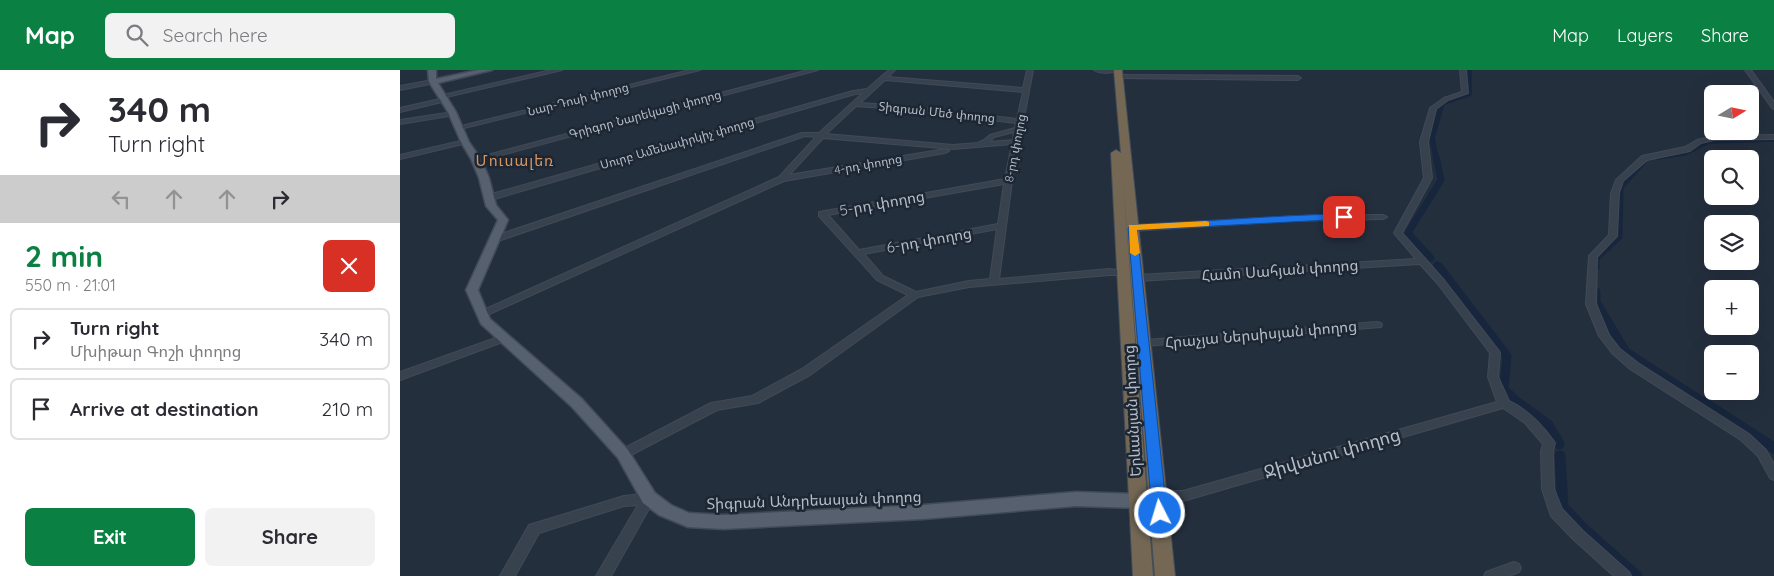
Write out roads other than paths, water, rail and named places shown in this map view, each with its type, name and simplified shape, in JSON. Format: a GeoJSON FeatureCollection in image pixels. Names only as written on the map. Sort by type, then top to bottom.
{"type":"FeatureCollection","features":[{"type":"Feature","properties":{"kind":"highway"},"geometry":{"type":"LineString","coordinates":[[1115,72],[1121,156]]}},
{"type":"Feature","properties":{"kind":"highway","name":"Երևանյան փողոց"},"geometry":{"type":"LineString","coordinates":[[1121,156],[1132,228],[1132,406],[1143,576]]}},
{"type":"Feature","properties":{"kind":"highway","name":"Երևանյան փողոց"},"geometry":{"type":"LineString","coordinates":[[1121,156],[1131,276],[1145,343],[1165,576]]}},
{"type":"Feature","properties":{"kind":"highway"},"geometry":{"type":"LineString","coordinates":[[1132,406],[1141,402],[1151,407]]}},
{"type":"Feature","properties":{"kind":"main road"},"geometry":{"type":"LineString","coordinates":[[432,76],[488,70]]}},
{"type":"Feature","properties":{"kind":"main road","name":"Տիգրան Անդրեասյան փողոց"},"geometry":{"type":"LineString","coordinates":[[432,76],[453,114],[465,142],[476,159],[484,178],[491,206],[503,220],[472,290],[485,321],[577,403],[623,454],[649,498],[665,510],[688,520],[723,522],[923,512],[1076,499],[1138,500]]}},
{"type":"Feature","properties":{"kind":"street"},"geometry":{"type":"LineString","coordinates":[[400,110],[559,70]]}},
{"type":"Feature","properties":{"kind":"street","name":"Նար-Դոսի փողոց"},"geometry":{"type":"LineString","coordinates":[[460,128],[697,70]]}},
{"type":"Feature","properties":{"kind":"street","name":"Գրիգոր Նարեկացի փողոց"},"geometry":{"type":"LineString","coordinates":[[476,159],[815,70]]}},
{"type":"Feature","properties":{"kind":"street","name":"Տիգրան Մեծ փողոց"},"geometry":{"type":"LineString","coordinates":[[782,179],[853,104],[892,70]]}},
{"type":"Feature","properties":{"kind":"street","name":"8-րդ փողոց"},"geometry":{"type":"LineString","coordinates":[[994,283],[1008,181],[1030,70]]}},
{"type":"Feature","properties":{"kind":"street"},"geometry":{"type":"LineString","coordinates":[[1098,70],[1298,78]]}},
{"type":"Feature","properties":{"kind":"street"},"geometry":{"type":"LineString","coordinates":[[1463,70],[1465,93],[1446,99],[1433,108],[1424,142],[1428,178],[1398,233],[1423,261],[1495,352],[1493,377],[1504,404],[1517,409],[1528,418],[1549,444],[1547,451],[1548,489],[1556,512],[1578,535],[1624,576]]}},
{"type":"Feature","properties":{"kind":"street"},"geometry":{"type":"LineString","coordinates":[[1748,70],[1774,107]]}},
{"type":"Feature","properties":{"kind":"street"},"geometry":{"type":"LineString","coordinates":[[400,88],[432,76]]}},
{"type":"Feature","properties":{"kind":"street","name":"Տիգրան Մեծ փողոց"},"geometry":{"type":"LineString","coordinates":[[882,78],[1026,90]]}},
{"type":"Feature","properties":{"kind":"street","name":"Սուրբ Ամենափրկիչ փողոց"},"geometry":{"type":"LineString","coordinates":[[488,198],[855,92],[867,91]]}},
{"type":"Feature","properties":{"kind":"street","name":"Տիգրան Մեծ փողոց"},"geometry":{"type":"LineString","coordinates":[[853,104],[1020,121]]}},
{"type":"Feature","properties":{"kind":"street"},"geometry":{"type":"LineString","coordinates":[[400,122],[453,114]]}},
{"type":"Feature","properties":{"kind":"street"},"geometry":{"type":"LineString","coordinates":[[980,144],[997,134],[1018,129]]}},
{"type":"Feature","properties":{"kind":"street"},"geometry":{"type":"LineString","coordinates":[[495,239],[804,134],[953,147],[1015,142]]}},
{"type":"Feature","properties":{"kind":"street"},"geometry":{"type":"LineString","coordinates":[[1774,137],[1714,138],[1699,141],[1680,151],[1661,153],[1645,158],[1634,166],[1620,180],[1615,192],[1612,236],[1593,256],[1591,304],[1604,336],[1616,351],[1634,366],[1745,437],[1762,453],[1774,475]]}},
{"type":"Feature","properties":{"kind":"street"},"geometry":{"type":"LineString","coordinates":[[400,157],[465,142]]}},
{"type":"Feature","properties":{"kind":"street","name":"4-րդ փողոց"},"geometry":{"type":"LineString","coordinates":[[782,179],[948,150],[953,147]]}},
{"type":"Feature","properties":{"kind":"street"},"geometry":{"type":"LineString","coordinates":[[482,314],[782,179]]}},
{"type":"Feature","properties":{"kind":"street","name":"5-րդ փողոց"},"geometry":{"type":"LineString","coordinates":[[915,295],[880,278],[822,214],[1008,181]]}},
{"type":"Feature","properties":{"kind":"street"},"geometry":{"type":"LineString","coordinates":[[1132,228],[1239,223],[1286,218],[1383,217]]}},
{"type":"Feature","properties":{"kind":"street","name":"6-րդ փողոց"},"geometry":{"type":"LineString","coordinates":[[857,253],[1002,226]]}},
{"type":"Feature","properties":{"kind":"street","name":"Համո Սահյան փողոց"},"geometry":{"type":"LineString","coordinates":[[915,295],[969,284],[1109,272],[1131,276],[1423,261]]}},
{"type":"Feature","properties":{"kind":"street"},"geometry":{"type":"LineString","coordinates":[[623,454],[714,406],[754,400],[806,372],[915,295]]}},
{"type":"Feature","properties":{"kind":"street","name":"Հրաչյա Ներսիսյան փողոց"},"geometry":{"type":"LineString","coordinates":[[1145,343],[1377,325]]}},
{"type":"Feature","properties":{"kind":"street"},"geometry":{"type":"LineString","coordinates":[[400,376],[504,338]]}},
{"type":"Feature","properties":{"kind":"street","name":"Ջիվանու փողոց"},"geometry":{"type":"LineString","coordinates":[[1158,496],[1183,496],[1504,404]]}},
{"type":"Feature","properties":{"kind":"street"},"geometry":{"type":"LineString","coordinates":[[507,576],[534,529],[624,501],[649,498]]}},
{"type":"Feature","properties":{"kind":"street"},"geometry":{"type":"LineString","coordinates":[[603,576],[649,498]]}},
{"type":"Feature","properties":{"kind":"street"},"geometry":{"type":"LineString","coordinates":[[1490,576],[1514,568]]}},
{"type":"Feature","properties":{"kind":"waterway"},"geometry":{"type":"LineString","coordinates":[[1436,158],[1432,138],[1442,103],[1469,94],[1469,70]]}},
{"type":"Feature","properties":{"kind":"waterway"},"geometry":{"type":"LineString","coordinates":[[1658,157],[1685,153],[1708,141],[1774,139]]}},
{"type":"Feature","properties":{"kind":"waterway"},"geometry":{"type":"LineString","coordinates":[[1431,258],[1408,233],[1441,180],[1436,157]]}},
{"type":"Feature","properties":{"kind":"waterway"},"geometry":{"type":"LineString","coordinates":[[1596,267],[1596,258],[1619,237],[1620,187],[1642,163]]}},
{"type":"Feature","properties":{"kind":"waterway"},"geometry":{"type":"LineString","coordinates":[[1439,267],[1507,356],[1504,389],[1521,405]]}},
{"type":"Feature","properties":{"kind":"waterway"},"geometry":{"type":"LineString","coordinates":[[1596,292],[1596,302],[1626,352],[1708,405]]}},
{"type":"Feature","properties":{"kind":"waterway"},"geometry":{"type":"LineString","coordinates":[[1519,404],[1548,425],[1559,444]]}},
{"type":"Feature","properties":{"kind":"waterway"},"geometry":{"type":"LineString","coordinates":[[1706,404],[1774,448]]}},
{"type":"Feature","properties":{"kind":"waterway"},"geometry":{"type":"LineString","coordinates":[[1560,456],[1563,507],[1583,528],[1637,576]]}},
{"type":"Feature","properties":{"kind":"district","name":"Մուսալեռ"},"geometry":{"type":"Point","coordinates":[515,160]}}]}
